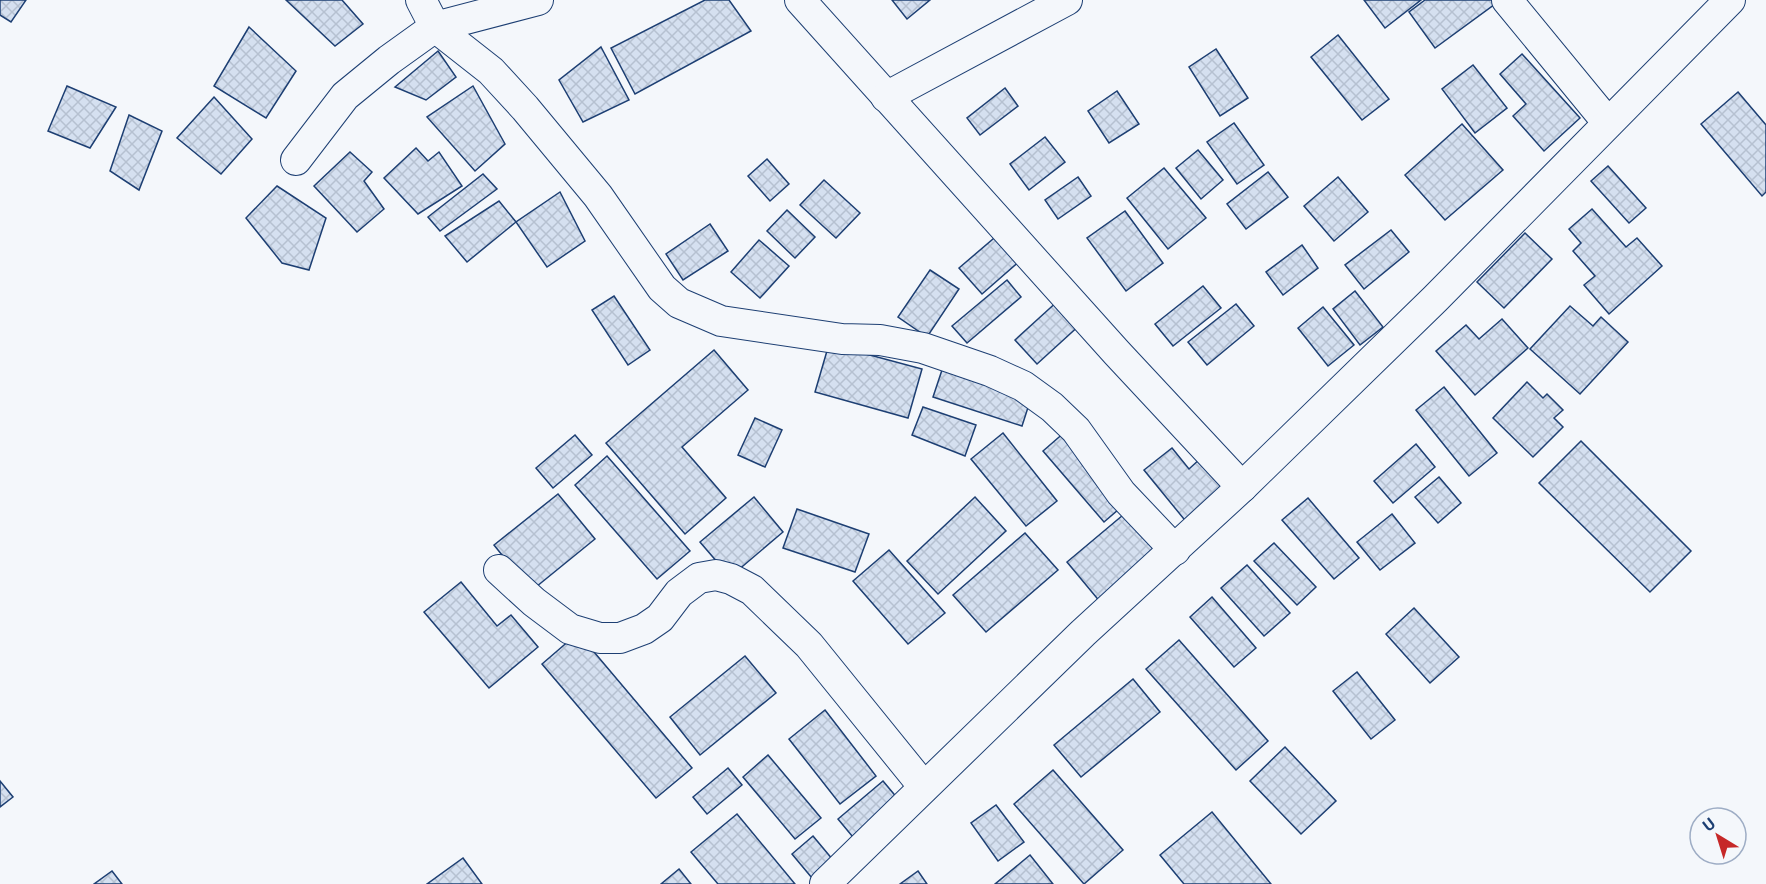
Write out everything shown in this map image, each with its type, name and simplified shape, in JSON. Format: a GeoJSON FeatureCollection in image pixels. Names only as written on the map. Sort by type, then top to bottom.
{"type":"FeatureCollection","features":[{"type":"Feature","properties":{"kind":"street"},"geometry":{"type":"LineString","coordinates":[[422,0],[435,27],[491,71],[525,108],[598,196],[662,288],[679,303],[721,321],[842,339],[880,340],[923,348],[990,371],[1023,386],[1052,406],[1076,430],[1121,493],[1175,550]]}},
{"type":"Feature","properties":{"kind":"street"},"geometry":{"type":"LineString","coordinates":[[296,160],[345,96],[435,27],[538,0]]}},
{"type":"Feature","properties":{"kind":"street"},"geometry":{"type":"LineString","coordinates":[[800,0],[1116,353],[1242,488]]}},
{"type":"Feature","properties":{"kind":"street"},"geometry":{"type":"LineString","coordinates":[[886,97],[1067,0]]}},
{"type":"Feature","properties":{"kind":"street"},"geometry":{"type":"LineString","coordinates":[[1507,0],[1608,123]]}},
{"type":"Feature","properties":{"kind":"street"},"geometry":{"type":"LineString","coordinates":[[825,884],[1083,633],[1242,488],[1435,299],[1730,0]]}},
{"type":"Feature","properties":{"kind":"street"},"geometry":{"type":"LineString","coordinates":[[499,570],[534,602],[570,629],[600,638],[620,638],[644,628],[660,618],[679,593],[699,578],[716,575],[731,579],[752,590],[809,645],[924,787]]}},
{"type":"Feature","properties":{"kind":"building"},"geometry":{"type":"Polygon","coordinates":[[[0,0],[26,0],[11,22],[0,15],[0,0]]]}},
{"type":"Feature","properties":{"kind":"building"},"geometry":{"type":"Polygon","coordinates":[[[286,0],[342,0],[363,24],[335,46],[286,0]]]}},
{"type":"Feature","properties":{"kind":"building"},"geometry":{"type":"Polygon","coordinates":[[[705,0],[729,0],[751,31],[635,94],[611,48],[705,0]]]}},
{"type":"Feature","properties":{"kind":"building"},"geometry":{"type":"Polygon","coordinates":[[[892,0],[930,0],[907,19],[892,0]]]}},
{"type":"Feature","properties":{"kind":"building"},"geometry":{"type":"Polygon","coordinates":[[[1364,0],[1421,0],[1385,28],[1364,0]]]}},
{"type":"Feature","properties":{"kind":"building"},"geometry":{"type":"Polygon","coordinates":[[[1425,0],[1492,0],[1495,4],[1435,48],[1409,12],[1425,0]]]}},
{"type":"Feature","properties":{"kind":"building"},"geometry":{"type":"Polygon","coordinates":[[[249,27],[296,71],[266,118],[214,86],[249,27]]]}},
{"type":"Feature","properties":{"kind":"building"},"geometry":{"type":"Polygon","coordinates":[[[1338,35],[1389,99],[1362,120],[1311,57],[1338,35]]]}},
{"type":"Feature","properties":{"kind":"building"},"geometry":{"type":"Polygon","coordinates":[[[601,47],[629,100],[583,122],[559,80],[601,47]]]}},
{"type":"Feature","properties":{"kind":"building"},"geometry":{"type":"Polygon","coordinates":[[[1216,49],[1248,98],[1220,116],[1189,67],[1216,49]]]}},
{"type":"Feature","properties":{"kind":"building"},"geometry":{"type":"Polygon","coordinates":[[[438,51],[456,77],[426,100],[395,87],[438,51]]]}},
{"type":"Feature","properties":{"kind":"building"},"geometry":{"type":"Polygon","coordinates":[[[1522,54],[1580,118],[1544,151],[1513,116],[1526,104],[1500,74],[1522,54]]]}},
{"type":"Feature","properties":{"kind":"building"},"geometry":{"type":"Polygon","coordinates":[[[1473,65],[1507,108],[1475,133],[1442,89],[1473,65]]]}},
{"type":"Feature","properties":{"kind":"building"},"geometry":{"type":"Polygon","coordinates":[[[67,86],[116,107],[90,148],[48,131],[67,86]]]}},
{"type":"Feature","properties":{"kind":"building"},"geometry":{"type":"Polygon","coordinates":[[[473,86],[505,144],[475,171],[427,117],[473,86]]]}},
{"type":"Feature","properties":{"kind":"building"},"geometry":{"type":"Polygon","coordinates":[[[1005,88],[1018,106],[980,135],[967,118],[1005,88]]]}},
{"type":"Feature","properties":{"kind":"building"},"geometry":{"type":"Polygon","coordinates":[[[1117,91],[1139,124],[1109,143],[1088,111],[1117,91]]]}},
{"type":"Feature","properties":{"kind":"building"},"geometry":{"type":"Polygon","coordinates":[[[1738,92],[1766,125],[1766,192],[1762,196],[1701,124],[1738,92]]]}},
{"type":"Feature","properties":{"kind":"building"},"geometry":{"type":"Polygon","coordinates":[[[214,97],[252,139],[221,174],[177,138],[214,97]]]}},
{"type":"Feature","properties":{"kind":"building"},"geometry":{"type":"Polygon","coordinates":[[[129,115],[162,131],[139,190],[110,171],[129,115]]]}},
{"type":"Feature","properties":{"kind":"building"},"geometry":{"type":"Polygon","coordinates":[[[1234,123],[1264,165],[1237,184],[1207,142],[1234,123]]]}},
{"type":"Feature","properties":{"kind":"building"},"geometry":{"type":"Polygon","coordinates":[[[1462,124],[1503,170],[1445,220],[1405,175],[1462,124]]]}},
{"type":"Feature","properties":{"kind":"building"},"geometry":{"type":"Polygon","coordinates":[[[1045,137],[1065,162],[1029,190],[1010,164],[1045,137]]]}},
{"type":"Feature","properties":{"kind":"building"},"geometry":{"type":"Polygon","coordinates":[[[416,148],[428,161],[439,152],[462,186],[418,214],[384,178],[416,148]]]}},
{"type":"Feature","properties":{"kind":"building"},"geometry":{"type":"Polygon","coordinates":[[[1198,150],[1223,180],[1201,199],[1176,168],[1198,150]]]}},
{"type":"Feature","properties":{"kind":"building"},"geometry":{"type":"Polygon","coordinates":[[[350,152],[372,172],[364,181],[384,209],[357,232],[314,186],[350,152]]]}},
{"type":"Feature","properties":{"kind":"building"},"geometry":{"type":"Polygon","coordinates":[[[767,159],[789,184],[770,201],[748,176],[767,159]]]}},
{"type":"Feature","properties":{"kind":"building"},"geometry":{"type":"Polygon","coordinates":[[[1608,166],[1646,208],[1629,223],[1591,181],[1608,166]]]}},
{"type":"Feature","properties":{"kind":"building"},"geometry":{"type":"Polygon","coordinates":[[[1164,168],[1206,218],[1168,249],[1127,198],[1164,168]]]}},
{"type":"Feature","properties":{"kind":"building"},"geometry":{"type":"Polygon","coordinates":[[[1268,172],[1288,197],[1246,229],[1227,204],[1268,172]]]}},
{"type":"Feature","properties":{"kind":"building"},"geometry":{"type":"Polygon","coordinates":[[[483,174],[497,189],[440,231],[428,217],[483,174]]]}},
{"type":"Feature","properties":{"kind":"building"},"geometry":{"type":"Polygon","coordinates":[[[1078,177],[1091,196],[1058,219],[1045,200],[1078,177]]]}},
{"type":"Feature","properties":{"kind":"building"},"geometry":{"type":"Polygon","coordinates":[[[1338,177],[1368,212],[1334,241],[1304,206],[1338,177]]]}},
{"type":"Feature","properties":{"kind":"building"},"geometry":{"type":"Polygon","coordinates":[[[824,180],[860,213],[836,238],[800,205],[824,180]]]}},
{"type":"Feature","properties":{"kind":"building"},"geometry":{"type":"Polygon","coordinates":[[[277,186],[326,218],[309,270],[282,263],[246,218],[277,186]]]}},
{"type":"Feature","properties":{"kind":"building"},"geometry":{"type":"Polygon","coordinates":[[[560,192],[585,241],[547,267],[516,222],[560,192]]]}},
{"type":"Feature","properties":{"kind":"building"},"geometry":{"type":"Polygon","coordinates":[[[499,201],[516,222],[467,262],[445,236],[499,201]]]}},
{"type":"Feature","properties":{"kind":"building"},"geometry":{"type":"Polygon","coordinates":[[[1592,209],[1626,247],[1637,238],[1662,266],[1609,314],[1584,285],[1595,276],[1573,251],[1581,243],[1569,229],[1592,209]]]}},
{"type":"Feature","properties":{"kind":"building"},"geometry":{"type":"Polygon","coordinates":[[[787,210],[815,237],[795,258],[767,231],[787,210]]]}},
{"type":"Feature","properties":{"kind":"building"},"geometry":{"type":"Polygon","coordinates":[[[1125,211],[1163,263],[1126,291],[1087,238],[1125,211]]]}},
{"type":"Feature","properties":{"kind":"building"},"geometry":{"type":"Polygon","coordinates":[[[710,224],[728,251],[683,280],[666,254],[710,224]]]}},
{"type":"Feature","properties":{"kind":"building"},"geometry":{"type":"Polygon","coordinates":[[[1391,230],[1409,252],[1364,289],[1345,265],[1391,230]]]}},
{"type":"Feature","properties":{"kind":"building"},"geometry":{"type":"Polygon","coordinates":[[[1000,233],[1023,258],[982,294],[959,268],[1000,233]]]}},
{"type":"Feature","properties":{"kind":"building"},"geometry":{"type":"Polygon","coordinates":[[[1525,233],[1552,259],[1504,308],[1477,282],[1525,233]]]}},
{"type":"Feature","properties":{"kind":"building"},"geometry":{"type":"Polygon","coordinates":[[[759,240],[789,266],[760,298],[731,272],[759,240]]]}},
{"type":"Feature","properties":{"kind":"building"},"geometry":{"type":"Polygon","coordinates":[[[1302,245],[1318,268],[1283,295],[1266,272],[1302,245]]]}},
{"type":"Feature","properties":{"kind":"building"},"geometry":{"type":"Polygon","coordinates":[[[930,270],[959,289],[927,337],[898,317],[930,270]]]}},
{"type":"Feature","properties":{"kind":"building"},"geometry":{"type":"Polygon","coordinates":[[[1007,280],[1021,297],[967,343],[952,326],[1007,280]]]}},
{"type":"Feature","properties":{"kind":"building"},"geometry":{"type":"Polygon","coordinates":[[[1203,286],[1221,308],[1173,346],[1155,324],[1203,286]]]}},
{"type":"Feature","properties":{"kind":"building"},"geometry":{"type":"Polygon","coordinates":[[[1355,291],[1383,327],[1360,345],[1333,309],[1355,291]]]}},
{"type":"Feature","properties":{"kind":"building"},"geometry":{"type":"Polygon","coordinates":[[[614,296],[650,350],[628,365],[592,310],[614,296]]]}},
{"type":"Feature","properties":{"kind":"building"},"geometry":{"type":"Polygon","coordinates":[[[1060,299],[1082,323],[1037,364],[1015,340],[1060,299]]]}},
{"type":"Feature","properties":{"kind":"building"},"geometry":{"type":"Polygon","coordinates":[[[1236,304],[1254,326],[1207,365],[1188,342],[1236,304]]]}},
{"type":"Feature","properties":{"kind":"building"},"geometry":{"type":"Polygon","coordinates":[[[1570,306],[1593,326],[1601,317],[1628,342],[1580,394],[1530,349],[1570,306]]]}},
{"type":"Feature","properties":{"kind":"building"},"geometry":{"type":"Polygon","coordinates":[[[1323,307],[1354,345],[1328,366],[1298,328],[1323,307]]]}},
{"type":"Feature","properties":{"kind":"building"},"geometry":{"type":"Polygon","coordinates":[[[1502,319],[1528,348],[1475,395],[1436,351],[1466,325],[1479,339],[1502,319]]]}},
{"type":"Feature","properties":{"kind":"building"},"geometry":{"type":"Polygon","coordinates":[[[829,344],[922,369],[908,418],[815,392],[829,344]]]}},
{"type":"Feature","properties":{"kind":"building"},"geometry":{"type":"Polygon","coordinates":[[[714,350],[748,390],[682,447],[726,498],[685,534],[606,443],[714,350]]]}},
{"type":"Feature","properties":{"kind":"building"},"geometry":{"type":"Polygon","coordinates":[[[943,367],[1032,395],[1022,426],[933,397],[943,367]]]}},
{"type":"Feature","properties":{"kind":"building"},"geometry":{"type":"Polygon","coordinates":[[[1527,382],[1543,398],[1547,394],[1563,410],[1554,418],[1563,427],[1533,457],[1493,418],[1527,382]]]}},
{"type":"Feature","properties":{"kind":"building"},"geometry":{"type":"Polygon","coordinates":[[[1444,387],[1497,453],[1469,476],[1416,410],[1444,387]]]}},
{"type":"Feature","properties":{"kind":"building"},"geometry":{"type":"Polygon","coordinates":[[[923,407],[976,425],[965,456],[912,435],[923,407]]]}},
{"type":"Feature","properties":{"kind":"building"},"geometry":{"type":"Polygon","coordinates":[[[755,418],[782,430],[765,467],[738,455],[755,418]]]}},
{"type":"Feature","properties":{"kind":"building"},"geometry":{"type":"Polygon","coordinates":[[[1066,431],[1126,503],[1104,522],[1043,451],[1066,431]]]}},
{"type":"Feature","properties":{"kind":"building"},"geometry":{"type":"Polygon","coordinates":[[[1003,433],[1057,501],[1026,526],[971,459],[1003,433]]]}},
{"type":"Feature","properties":{"kind":"building"},"geometry":{"type":"Polygon","coordinates":[[[575,435],[592,455],[553,488],[536,468],[575,435]]]}},
{"type":"Feature","properties":{"kind":"building"},"geometry":{"type":"Polygon","coordinates":[[[1581,441],[1691,551],[1650,592],[1539,483],[1581,441]]]}},
{"type":"Feature","properties":{"kind":"building"},"geometry":{"type":"Polygon","coordinates":[[[1416,444],[1435,467],[1393,503],[1374,481],[1416,444]]]}},
{"type":"Feature","properties":{"kind":"building"},"geometry":{"type":"Polygon","coordinates":[[[1172,448],[1189,469],[1202,457],[1229,491],[1188,524],[1144,470],[1172,448]]]}},
{"type":"Feature","properties":{"kind":"building"},"geometry":{"type":"Polygon","coordinates":[[[607,456],[690,551],[657,579],[575,485],[607,456]]]}},
{"type":"Feature","properties":{"kind":"building"},"geometry":{"type":"Polygon","coordinates":[[[1439,477],[1461,503],[1438,523],[1415,497],[1439,477]]]}},
{"type":"Feature","properties":{"kind":"building"},"geometry":{"type":"Polygon","coordinates":[[[558,494],[595,539],[531,591],[494,545],[558,494]]]}},
{"type":"Feature","properties":{"kind":"building"},"geometry":{"type":"Polygon","coordinates":[[[754,497],[783,532],[730,577],[700,542],[754,497]]]}},
{"type":"Feature","properties":{"kind":"building"},"geometry":{"type":"Polygon","coordinates":[[[975,497],[1006,531],[938,594],[907,561],[975,497]]]}},
{"type":"Feature","properties":{"kind":"building"},"geometry":{"type":"Polygon","coordinates":[[[1308,498],[1359,558],[1334,579],[1282,520],[1308,498]]]}},
{"type":"Feature","properties":{"kind":"building"},"geometry":{"type":"Polygon","coordinates":[[[797,509],[869,534],[855,572],[783,548],[797,509]]]}},
{"type":"Feature","properties":{"kind":"building"},"geometry":{"type":"Polygon","coordinates":[[[1129,510],[1163,552],[1101,603],[1067,562],[1129,510]]]}},
{"type":"Feature","properties":{"kind":"building"},"geometry":{"type":"Polygon","coordinates":[[[1392,514],[1415,543],[1380,570],[1357,542],[1392,514]]]}},
{"type":"Feature","properties":{"kind":"building"},"geometry":{"type":"Polygon","coordinates":[[[1025,533],[1058,570],[986,632],[953,595],[1025,533]]]}},
{"type":"Feature","properties":{"kind":"building"},"geometry":{"type":"Polygon","coordinates":[[[1274,543],[1316,587],[1297,605],[1254,561],[1274,543]]]}},
{"type":"Feature","properties":{"kind":"building"},"geometry":{"type":"Polygon","coordinates":[[[889,550],[945,613],[908,644],[853,581],[889,550]]]}},
{"type":"Feature","properties":{"kind":"building"},"geometry":{"type":"Polygon","coordinates":[[[1247,565],[1290,613],[1264,636],[1221,588],[1247,565]]]}},
{"type":"Feature","properties":{"kind":"building"},"geometry":{"type":"Polygon","coordinates":[[[461,582],[497,626],[511,615],[538,647],[489,688],[424,612],[461,582]]]}},
{"type":"Feature","properties":{"kind":"building"},"geometry":{"type":"Polygon","coordinates":[[[1212,597],[1256,648],[1234,667],[1190,617],[1212,597]]]}},
{"type":"Feature","properties":{"kind":"building"},"geometry":{"type":"Polygon","coordinates":[[[1414,608],[1459,657],[1430,683],[1386,634],[1414,608]]]}},
{"type":"Feature","properties":{"kind":"building"},"geometry":{"type":"Polygon","coordinates":[[[578,633],[692,768],[656,798],[542,664],[578,633]]]}},
{"type":"Feature","properties":{"kind":"building"},"geometry":{"type":"Polygon","coordinates":[[[1179,640],[1268,741],[1236,770],[1146,669],[1179,640]]]}},
{"type":"Feature","properties":{"kind":"building"},"geometry":{"type":"Polygon","coordinates":[[[745,656],[776,693],[700,755],[670,717],[745,656]]]}},
{"type":"Feature","properties":{"kind":"building"},"geometry":{"type":"Polygon","coordinates":[[[1357,672],[1395,720],[1371,739],[1333,691],[1357,672]]]}},
{"type":"Feature","properties":{"kind":"building"},"geometry":{"type":"Polygon","coordinates":[[[1133,679],[1160,712],[1081,777],[1054,745],[1133,679]]]}},
{"type":"Feature","properties":{"kind":"building"},"geometry":{"type":"Polygon","coordinates":[[[825,710],[876,776],[840,804],[789,739],[825,710]]]}},
{"type":"Feature","properties":{"kind":"building"},"geometry":{"type":"Polygon","coordinates":[[[1285,747],[1336,801],[1301,834],[1250,781],[1285,747]]]}},
{"type":"Feature","properties":{"kind":"building"},"geometry":{"type":"Polygon","coordinates":[[[768,755],[821,818],[795,839],[743,777],[768,755]]]}},
{"type":"Feature","properties":{"kind":"building"},"geometry":{"type":"Polygon","coordinates":[[[728,768],[742,785],[707,814],[693,797],[728,768]]]}},
{"type":"Feature","properties":{"kind":"building"},"geometry":{"type":"Polygon","coordinates":[[[1053,770],[1123,850],[1084,884],[1014,804],[1053,770]]]}},
{"type":"Feature","properties":{"kind":"building"},"geometry":{"type":"Polygon","coordinates":[[[0,781],[13,797],[0,807],[0,781]]]}},
{"type":"Feature","properties":{"kind":"building"},"geometry":{"type":"Polygon","coordinates":[[[883,781],[903,805],[857,842],[838,819],[883,781]]]}},
{"type":"Feature","properties":{"kind":"building"},"geometry":{"type":"Polygon","coordinates":[[[996,805],[1024,842],[998,861],[971,823],[996,805]]]}},
{"type":"Feature","properties":{"kind":"building"},"geometry":{"type":"Polygon","coordinates":[[[1212,812],[1271,884],[1184,884],[1160,855],[1212,812]]]}},
{"type":"Feature","properties":{"kind":"building"},"geometry":{"type":"Polygon","coordinates":[[[737,814],[795,884],[718,884],[691,852],[737,814]]]}},
{"type":"Feature","properties":{"kind":"building"},"geometry":{"type":"Polygon","coordinates":[[[813,836],[838,866],[817,884],[792,854],[813,836]]]}},
{"type":"Feature","properties":{"kind":"building"},"geometry":{"type":"Polygon","coordinates":[[[1030,855],[1053,884],[995,884],[1030,855]]]}},
{"type":"Feature","properties":{"kind":"building"},"geometry":{"type":"Polygon","coordinates":[[[463,858],[482,884],[427,884],[463,858]]]}},
{"type":"Feature","properties":{"kind":"building"},"geometry":{"type":"Polygon","coordinates":[[[679,869],[691,884],[661,884],[679,869]]]}},
{"type":"Feature","properties":{"kind":"building"},"geometry":{"type":"Polygon","coordinates":[[[112,871],[122,884],[94,884],[112,871]]]}},
{"type":"Feature","properties":{"kind":"building"},"geometry":{"type":"Polygon","coordinates":[[[918,871],[927,884],[900,884],[918,871]]]}}]}
